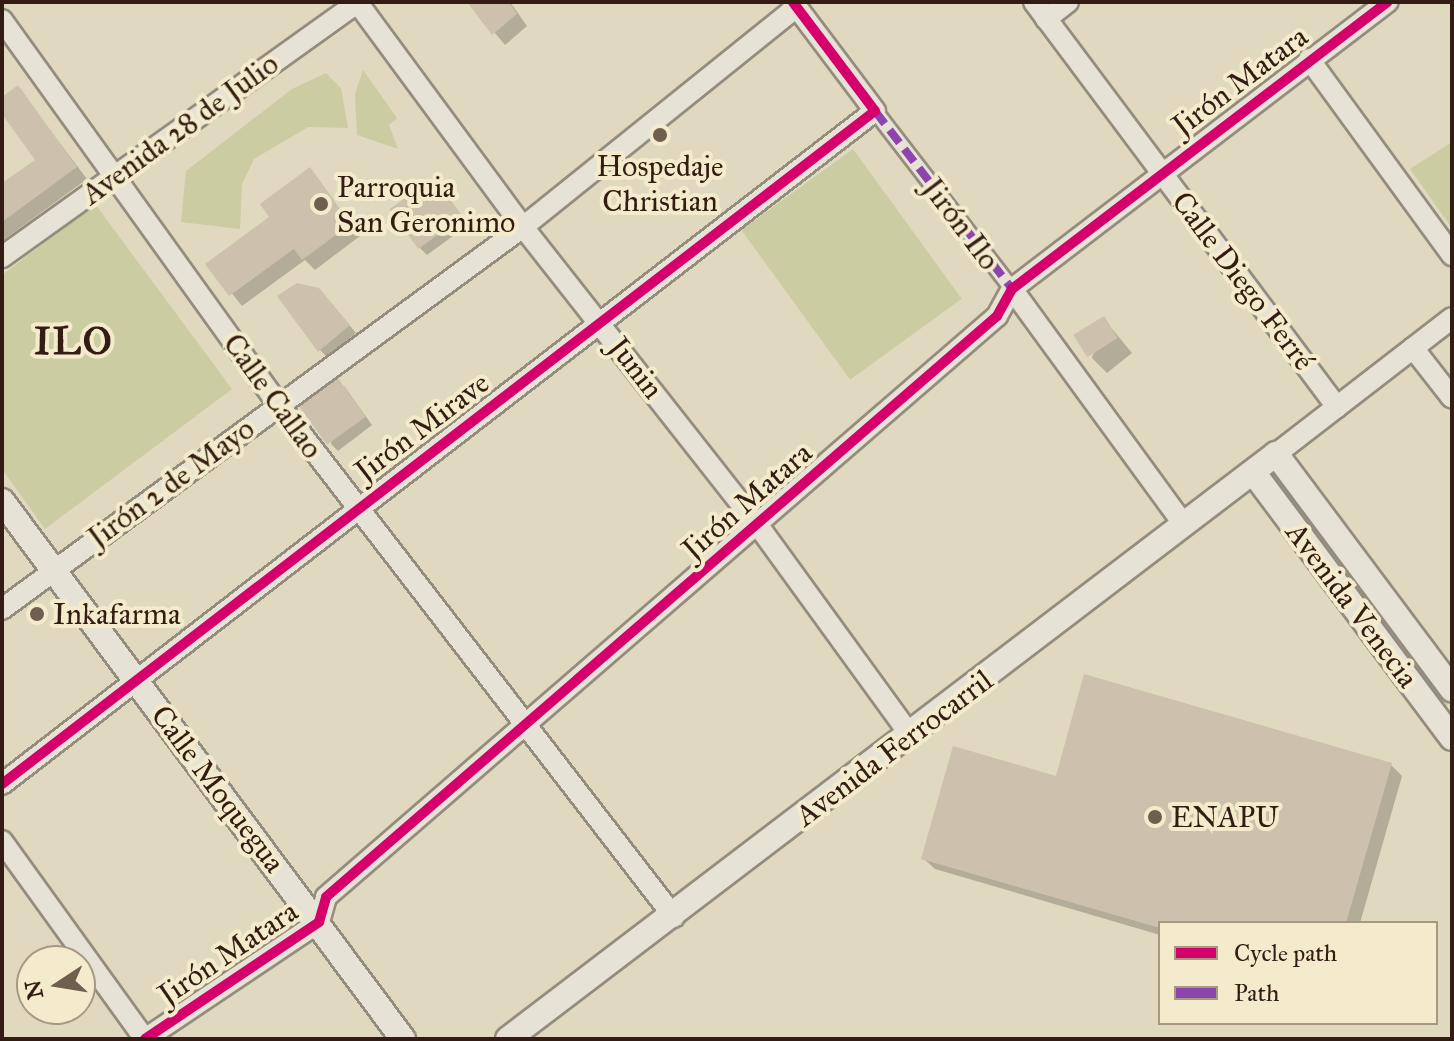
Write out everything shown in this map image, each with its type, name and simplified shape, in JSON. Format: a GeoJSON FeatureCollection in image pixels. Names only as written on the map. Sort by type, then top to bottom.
{"type":"FeatureCollection","features":[{"type":"Feature","properties":{"kind":"street","name":"Avenida 28 de Julio"},"geometry":{"type":"LineString","coordinates":[[2,257],[358,2]]}},
{"type":"Feature","properties":{"kind":"street","name":"Junin"},"geometry":{"type":"LineString","coordinates":[[358,2],[523,227],[757,524],[911,736]]}},
{"type":"Feature","properties":{"kind":"street"},"geometry":{"type":"LineString","coordinates":[[1040,10],[1068,2]]}},
{"type":"Feature","properties":{"kind":"street","name":"Jirón Matara"},"geometry":{"type":"LineString","coordinates":[[145,1039],[319,922],[326,897],[997,316],[1012,289],[1161,171],[1388,2]]}},
{"type":"Feature","properties":{"kind":"street","name":"Jirón 2 de Mayo"},"geometry":{"type":"LineString","coordinates":[[2,609],[523,227],[795,4]]}},
{"type":"Feature","properties":{"kind":"street","name":"Jirón Ilo"},"geometry":{"type":"LineString","coordinates":[[795,4],[1012,289],[1184,525]]}},
{"type":"Feature","properties":{"kind":"street","name":"Calle Diego Ferré"},"geometry":{"type":"LineString","coordinates":[[1040,10],[1337,407]]}},
{"type":"Feature","properties":{"kind":"street","name":"Calle Callao"},"geometry":{"type":"LineString","coordinates":[[2,20],[278,404],[674,917]]}},
{"type":"Feature","properties":{"kind":"street"},"geometry":{"type":"LineString","coordinates":[[1309,59],[1452,255]]}},
{"type":"Feature","properties":{"kind":"street","name":"Jirón Mirave"},"geometry":{"type":"LineString","coordinates":[[2,784],[356,508],[875,111]]}},
{"type":"Feature","properties":{"kind":"street"},"geometry":{"type":"LineString","coordinates":[[1276,454],[1452,318]]}},
{"type":"Feature","properties":{"kind":"street"},"geometry":{"type":"LineString","coordinates":[[1413,348],[1452,398]]}},
{"type":"Feature","properties":{"kind":"street","name":"Avenida Ferrocarril"},"geometry":{"type":"LineString","coordinates":[[508,1039],[674,917],[1276,454]]}},
{"type":"Feature","properties":{"kind":"street","name":"Avenida Venecia"},"geometry":{"type":"LineString","coordinates":[[1276,454],[1452,689]]}},
{"type":"Feature","properties":{"kind":"street","name":"Avenida Venecia"},"geometry":{"type":"LineString","coordinates":[[1253,472],[1452,738]]}},
{"type":"Feature","properties":{"kind":"street","name":"Calle Moquegua"},"geometry":{"type":"LineString","coordinates":[[2,501],[319,922],[403,1039]]}},
{"type":"Feature","properties":{"kind":"street"},"geometry":{"type":"LineString","coordinates":[[2,841],[145,1039]]}},
{"type":"Feature","properties":{"kind":"green space"},"geometry":{"type":"Polygon","coordinates":[[[363,70],[397,118],[389,125],[398,149],[357,135],[355,94],[363,70]]]}},
{"type":"Feature","properties":{"kind":"green space"},"geometry":{"type":"Polygon","coordinates":[[[326,73],[341,88],[348,128],[308,127],[254,159],[242,184],[240,229],[181,222],[186,171],[292,89],[326,73]]]}},
{"type":"Feature","properties":{"kind":"green space"},"geometry":{"type":"Polygon","coordinates":[[[1452,142],[1452,228],[1410,169],[1452,142]]]}},
{"type":"Feature","properties":{"kind":"green space"},"geometry":{"type":"Polygon","coordinates":[[[853,149],[962,299],[850,380],[741,230],[853,149]]]}},
{"type":"Feature","properties":{"kind":"green space"},"geometry":{"type":"Polygon","coordinates":[[[95,204],[232,389],[45,529],[2,469],[2,275],[95,204]]]}},
{"type":"Feature","properties":{"kind":"green space"},"geometry":{"type":"Polygon","coordinates":[[[1287,484],[1451,702],[1443,708],[1279,490],[1287,484]]]}},
{"type":"Feature","properties":{"kind":"building"},"geometry":{"type":"Polygon","coordinates":[[[467,2],[509,2],[517,14],[492,35],[467,2]]]}},
{"type":"Feature","properties":{"kind":"building"},"geometry":{"type":"Polygon","coordinates":[[[18,85],[77,167],[2,222],[2,183],[35,160],[2,114],[2,97],[18,85]]]}},
{"type":"Feature","properties":{"kind":"building"},"geometry":{"type":"Polygon","coordinates":[[[310,167],[351,224],[302,260],[294,249],[229,296],[205,264],[269,217],[260,204],[310,167]]]}},
{"type":"Feature","properties":{"kind":"building"},"geometry":{"type":"Polygon","coordinates":[[[434,177],[463,217],[418,249],[390,209],[434,177]]]}},
{"type":"Feature","properties":{"kind":"building"},"geometry":{"type":"Polygon","coordinates":[[[297,283],[319,288],[350,325],[318,352],[277,296],[297,283]]]}},
{"type":"Feature","properties":{"kind":"building"},"geometry":{"type":"Polygon","coordinates":[[[1104,316],[1118,338],[1087,357],[1073,335],[1104,316]]]}},
{"type":"Feature","properties":{"kind":"building"},"geometry":{"type":"Polygon","coordinates":[[[337,377],[366,417],[327,445],[298,405],[337,377]]]}},
{"type":"Feature","properties":{"kind":"building","name":"ENAPU"},"geometry":{"type":"Polygon","coordinates":[[[1084,674],[1392,763],[1347,921],[1158,921],[1158,927],[921,859],[953,746],[1056,776],[1084,674]]]}},
{"type":"Feature","properties":{"kind":"marked path"},"geometry":{"type":"LineString","coordinates":[[875,111],[1012,289]]}},
{"type":"Feature","properties":{"kind":"cycle path"},"geometry":{"type":"LineString","coordinates":[[2,784],[875,111],[793,2]]}},
{"type":"Feature","properties":{"kind":"cycle path"},"geometry":{"type":"LineString","coordinates":[[145,1039],[319,922],[326,897],[997,316],[1012,289],[1388,2]]}},
{"type":"Feature","properties":{"kind":"place","name":"Hospedaje Christian"},"geometry":{"type":"Point","coordinates":[660,135]}},
{"type":"Feature","properties":{"kind":"place","name":"Parroquia San Geronimo"},"geometry":{"type":"Point","coordinates":[321,204]}},
{"type":"Feature","properties":{"kind":"place","name":"Inkafarma"},"geometry":{"type":"Point","coordinates":[37,614]}},
{"type":"Feature","properties":{"kind":"place","name":"ENAPU"},"geometry":{"type":"Point","coordinates":[1155,817]}},
{"type":"Feature","properties":{"kind":"district","name":"ILO"},"geometry":{"type":"Point","coordinates":[74,342]}}]}
